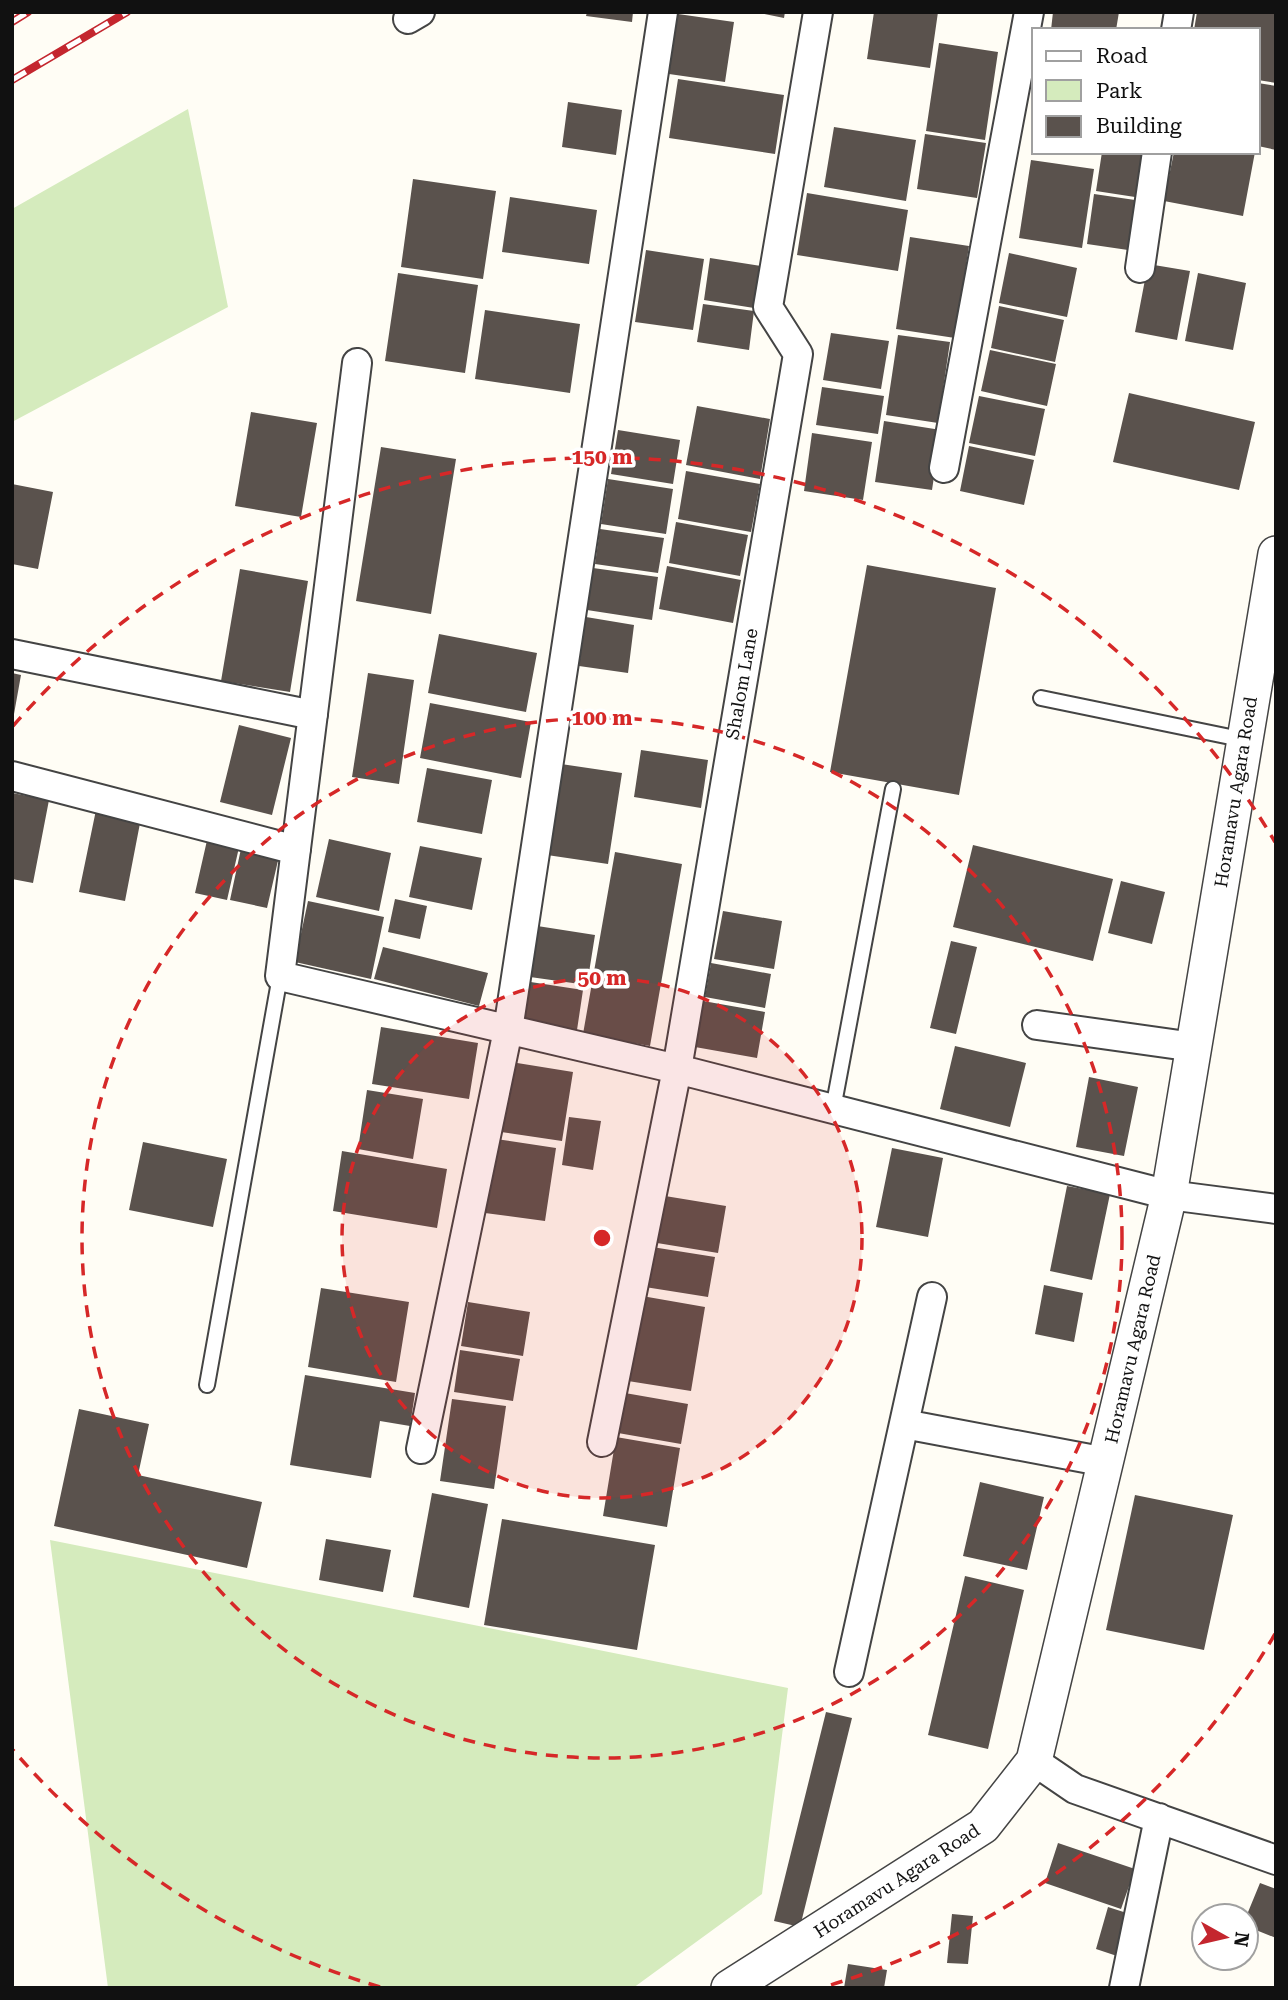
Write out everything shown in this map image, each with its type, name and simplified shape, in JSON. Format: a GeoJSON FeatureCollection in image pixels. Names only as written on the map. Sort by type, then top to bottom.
{"type":"FeatureCollection","features":[{"type":"Feature","properties":{"kind":"street"},"geometry":{"type":"LineString","coordinates":[[421,1449],[508,1030],[663,12]]}},
{"type":"Feature","properties":{"kind":"street","name":"Shalom Lane"},"geometry":{"type":"LineString","coordinates":[[601,1441],[677,1069],[798,354],[768,307],[818,12]]}},
{"type":"Feature","properties":{"kind":"street"},"geometry":{"type":"LineString","coordinates":[[944,468],[1029,12]]}},
{"type":"Feature","properties":{"kind":"street"},"geometry":{"type":"LineString","coordinates":[[1140,268],[1157,154]]}},
{"type":"Feature","properties":{"kind":"street"},"geometry":{"type":"LineString","coordinates":[[357,363],[280,976],[677,1069],[1169,1195],[1276,1209]]}},
{"type":"Feature","properties":{"kind":"street","name":"Horamavu Agara Road"},"geometry":{"type":"LineString","coordinates":[[729,1988],[983,1826],[1034,1760],[1169,1195],[1276,554]]}},
{"type":"Feature","properties":{"kind":"street"},"geometry":{"type":"LineString","coordinates":[[12,654],[313,715]]}},
{"type":"Feature","properties":{"kind":"street"},"geometry":{"type":"LineString","coordinates":[[12,776],[296,850]]}},
{"type":"Feature","properties":{"kind":"street"},"geometry":{"type":"LineString","coordinates":[[1037,1025],[1194,1047]]}},
{"type":"Feature","properties":{"kind":"street"},"geometry":{"type":"LineString","coordinates":[[849,1672],[932,1297]]}},
{"type":"Feature","properties":{"kind":"street"},"geometry":{"type":"LineString","coordinates":[[904,1424],[1106,1462]]}},
{"type":"Feature","properties":{"kind":"street"},"geometry":{"type":"LineString","coordinates":[[1034,1760],[1075,1789],[1276,1860]]}},
{"type":"Feature","properties":{"kind":"street"},"geometry":{"type":"LineString","coordinates":[[1124,1988],[1158,1818]]}},
{"type":"Feature","properties":{"kind":"lane"},"geometry":{"type":"LineString","coordinates":[[1041,698],[1245,740]]}},
{"type":"Feature","properties":{"kind":"lane"},"geometry":{"type":"LineString","coordinates":[[833,1109],[893,789]]}},
{"type":"Feature","properties":{"kind":"lane"},"geometry":{"type":"LineString","coordinates":[[206,1385],[280,976]]}},
{"type":"Feature","properties":{"kind":"green space"},"geometry":{"type":"Polygon","coordinates":[[[188,109],[228,307],[12,422],[12,209],[188,109]]]}},
{"type":"Feature","properties":{"kind":"green space"},"geometry":{"type":"Polygon","coordinates":[[[50,1540],[788,1688],[762,1894],[633,1988],[108,1988],[50,1540]]]}},
{"type":"Feature","properties":{"kind":"building"},"geometry":{"type":"Polygon","coordinates":[[[587,12],[633,12],[632,22],[586,16],[587,12]]]}},
{"type":"Feature","properties":{"kind":"building"},"geometry":{"type":"Polygon","coordinates":[[[755,12],[785,12],[784,18],[755,12]]]}},
{"type":"Feature","properties":{"kind":"building"},"geometry":{"type":"Polygon","coordinates":[[[874,12],[938,12],[930,68],[867,59],[874,12]]]}},
{"type":"Feature","properties":{"kind":"building"},"geometry":{"type":"Polygon","coordinates":[[[1053,12],[1119,12],[1116,28],[1051,28],[1053,12]]]}},
{"type":"Feature","properties":{"kind":"building"},"geometry":{"type":"Polygon","coordinates":[[[1197,12],[1276,12],[1276,83],[1260,80],[1260,28],[1194,28],[1197,12]]]}},
{"type":"Feature","properties":{"kind":"building"},"geometry":{"type":"Polygon","coordinates":[[[678,14],[734,22],[725,82],[669,74],[678,14]]]}},
{"type":"Feature","properties":{"kind":"building"},"geometry":{"type":"Polygon","coordinates":[[[939,43],[998,52],[985,140],[926,131],[939,43]]]}},
{"type":"Feature","properties":{"kind":"building"},"geometry":{"type":"Polygon","coordinates":[[[678,79],[784,95],[775,154],[669,138],[678,79]]]}},
{"type":"Feature","properties":{"kind":"building"},"geometry":{"type":"Polygon","coordinates":[[[1260,83],[1276,86],[1276,150],[1260,146],[1260,83]]]}},
{"type":"Feature","properties":{"kind":"building"},"geometry":{"type":"Polygon","coordinates":[[[568,102],[622,110],[616,155],[562,147],[568,102]]]}},
{"type":"Feature","properties":{"kind":"building"},"geometry":{"type":"Polygon","coordinates":[[[834,127],[916,140],[906,201],[824,187],[834,127]]]}},
{"type":"Feature","properties":{"kind":"building"},"geometry":{"type":"Polygon","coordinates":[[[925,134],[986,143],[977,198],[917,189],[925,134]]]}},
{"type":"Feature","properties":{"kind":"building"},"geometry":{"type":"Polygon","coordinates":[[[1102,154],[1142,154],[1135,197],[1096,191],[1102,154]]]}},
{"type":"Feature","properties":{"kind":"building"},"geometry":{"type":"Polygon","coordinates":[[[1174,154],[1255,154],[1243,216],[1164,201],[1174,154]]]}},
{"type":"Feature","properties":{"kind":"building"},"geometry":{"type":"Polygon","coordinates":[[[1031,160],[1094,169],[1082,248],[1019,238],[1031,160]]]}},
{"type":"Feature","properties":{"kind":"building"},"geometry":{"type":"Polygon","coordinates":[[[413,179],[496,191],[483,279],[401,267],[413,179]]]}},
{"type":"Feature","properties":{"kind":"building"},"geometry":{"type":"Polygon","coordinates":[[[807,193],[908,210],[898,271],[797,255],[807,193]]]}},
{"type":"Feature","properties":{"kind":"building"},"geometry":{"type":"Polygon","coordinates":[[[1094,194],[1135,200],[1128,250],[1087,244],[1094,194]]]}},
{"type":"Feature","properties":{"kind":"building"},"geometry":{"type":"Polygon","coordinates":[[[510,197],[597,210],[589,264],[502,252],[510,197]]]}},
{"type":"Feature","properties":{"kind":"building"},"geometry":{"type":"Polygon","coordinates":[[[910,237],[969,246],[955,338],[896,329],[910,237]]]}},
{"type":"Feature","properties":{"kind":"building"},"geometry":{"type":"Polygon","coordinates":[[[646,250],[704,259],[693,330],[635,322],[646,250]]]}},
{"type":"Feature","properties":{"kind":"building"},"geometry":{"type":"Polygon","coordinates":[[[1009,253],[1077,268],[1067,317],[999,303],[1009,253]]]}},
{"type":"Feature","properties":{"kind":"building"},"geometry":{"type":"Polygon","coordinates":[[[710,258],[761,266],[754,308],[704,300],[710,258]]]}},
{"type":"Feature","properties":{"kind":"building"},"geometry":{"type":"Polygon","coordinates":[[[1148,264],[1190,271],[1177,340],[1135,332],[1148,264]]]}},
{"type":"Feature","properties":{"kind":"building"},"geometry":{"type":"Polygon","coordinates":[[[398,273],[478,285],[465,373],[385,361],[398,273]]]}},
{"type":"Feature","properties":{"kind":"building"},"geometry":{"type":"Polygon","coordinates":[[[1198,273],[1246,283],[1233,350],[1185,341],[1198,273]]]}},
{"type":"Feature","properties":{"kind":"building"},"geometry":{"type":"Polygon","coordinates":[[[703,304],[754,311],[749,350],[697,342],[703,304]]]}},
{"type":"Feature","properties":{"kind":"building"},"geometry":{"type":"Polygon","coordinates":[[[999,306],[1064,320],[1055,362],[991,348],[999,306]]]}},
{"type":"Feature","properties":{"kind":"building"},"geometry":{"type":"Polygon","coordinates":[[[485,310],[580,324],[570,393],[475,379],[485,310]]]}},
{"type":"Feature","properties":{"kind":"building"},"geometry":{"type":"Polygon","coordinates":[[[831,333],[889,341],[881,389],[823,380],[831,333]]]}},
{"type":"Feature","properties":{"kind":"building"},"geometry":{"type":"Polygon","coordinates":[[[898,335],[950,342],[938,423],[886,415],[898,335]]]}},
{"type":"Feature","properties":{"kind":"building"},"geometry":{"type":"Polygon","coordinates":[[[990,350],[1056,364],[1047,406],[981,391],[990,350]]]}},
{"type":"Feature","properties":{"kind":"building"},"geometry":{"type":"Polygon","coordinates":[[[822,387],[884,396],[878,434],[816,425],[822,387]]]}},
{"type":"Feature","properties":{"kind":"building"},"geometry":{"type":"Polygon","coordinates":[[[1129,393],[1255,422],[1239,490],[1113,462],[1129,393]]]}},
{"type":"Feature","properties":{"kind":"building"},"geometry":{"type":"Polygon","coordinates":[[[979,396],[1045,409],[1035,456],[969,443],[979,396]]]}},
{"type":"Feature","properties":{"kind":"building"},"geometry":{"type":"Polygon","coordinates":[[[697,406],[770,419],[760,479],[686,465],[697,406]]]}},
{"type":"Feature","properties":{"kind":"building"},"geometry":{"type":"Polygon","coordinates":[[[251,412],[317,423],[301,517],[235,506],[251,412]]]}},
{"type":"Feature","properties":{"kind":"building"},"geometry":{"type":"Polygon","coordinates":[[[884,421],[941,430],[932,490],[875,482],[884,421]]]}},
{"type":"Feature","properties":{"kind":"building"},"geometry":{"type":"Polygon","coordinates":[[[618,430],[680,440],[673,484],[611,474],[618,430]]]}},
{"type":"Feature","properties":{"kind":"building"},"geometry":{"type":"Polygon","coordinates":[[[812,433],[872,442],[863,500],[804,491],[812,433]]]}},
{"type":"Feature","properties":{"kind":"building"},"geometry":{"type":"Polygon","coordinates":[[[969,446],[1034,460],[1024,505],[960,491],[969,446]]]}},
{"type":"Feature","properties":{"kind":"building"},"geometry":{"type":"Polygon","coordinates":[[[381,447],[456,459],[431,614],[356,601],[381,447]]]}},
{"type":"Feature","properties":{"kind":"building"},"geometry":{"type":"Polygon","coordinates":[[[686,471],[760,484],[751,532],[678,519],[686,471]]]}},
{"type":"Feature","properties":{"kind":"building"},"geometry":{"type":"Polygon","coordinates":[[[608,479],[673,489],[666,534],[601,524],[608,479]]]}},
{"type":"Feature","properties":{"kind":"building"},"geometry":{"type":"Polygon","coordinates":[[[12,484],[53,492],[38,569],[12,564],[12,484]]]}},
{"type":"Feature","properties":{"kind":"building"},"geometry":{"type":"Polygon","coordinates":[[[676,522],[748,535],[740,576],[669,563],[676,522]]]}},
{"type":"Feature","properties":{"kind":"building"},"geometry":{"type":"Polygon","coordinates":[[[600,529],[664,538],[658,573],[595,564],[600,529]]]}},
{"type":"Feature","properties":{"kind":"building"},"geometry":{"type":"Polygon","coordinates":[[[867,565],[996,588],[959,795],[830,772],[867,565]]]}},
{"type":"Feature","properties":{"kind":"building"},"geometry":{"type":"Polygon","coordinates":[[[667,566],[741,580],[733,623],[659,609],[667,566]]]}},
{"type":"Feature","properties":{"kind":"building"},"geometry":{"type":"Polygon","coordinates":[[[593,568],[658,577],[652,620],[587,610],[593,568]]]}},
{"type":"Feature","properties":{"kind":"building"},"geometry":{"type":"Polygon","coordinates":[[[240,569],[308,581],[290,692],[221,681],[240,569]]]}},
{"type":"Feature","properties":{"kind":"building"},"geometry":{"type":"Polygon","coordinates":[[[586,617],[634,625],[628,673],[579,666],[586,617]]]}},
{"type":"Feature","properties":{"kind":"building"},"geometry":{"type":"Polygon","coordinates":[[[439,634],[537,653],[526,712],[428,693],[439,634]]]}},
{"type":"Feature","properties":{"kind":"building"},"geometry":{"type":"Polygon","coordinates":[[[12,673],[21,675],[14,714],[12,713],[12,673]]]}},
{"type":"Feature","properties":{"kind":"building"},"geometry":{"type":"Polygon","coordinates":[[[368,673],[414,680],[399,784],[352,777],[368,673]]]}},
{"type":"Feature","properties":{"kind":"building"},"geometry":{"type":"Polygon","coordinates":[[[430,703],[531,722],[521,778],[420,758],[430,703]]]}},
{"type":"Feature","properties":{"kind":"building"},"geometry":{"type":"Polygon","coordinates":[[[239,725],[291,738],[272,815],[220,802],[239,725]]]}},
{"type":"Feature","properties":{"kind":"building"},"geometry":{"type":"Polygon","coordinates":[[[641,750],[708,760],[701,808],[634,797],[641,750]]]}},
{"type":"Feature","properties":{"kind":"building"},"geometry":{"type":"Polygon","coordinates":[[[561,764],[622,773],[608,864],[547,855],[561,764]]]}},
{"type":"Feature","properties":{"kind":"building"},"geometry":{"type":"Polygon","coordinates":[[[427,768],[492,780],[482,834],[417,822],[427,768]]]}},
{"type":"Feature","properties":{"kind":"building"},"geometry":{"type":"Polygon","coordinates":[[[12,793],[49,800],[33,883],[12,879],[12,793]]]}},
{"type":"Feature","properties":{"kind":"building"},"geometry":{"type":"Polygon","coordinates":[[[96,810],[141,818],[125,901],[79,892],[96,810]]]}},
{"type":"Feature","properties":{"kind":"building"},"geometry":{"type":"Polygon","coordinates":[[[208,836],[240,843],[227,900],[195,893],[208,836]]]}},
{"type":"Feature","properties":{"kind":"building"},"geometry":{"type":"Polygon","coordinates":[[[329,839],[391,853],[379,911],[316,897],[329,839]]]}},
{"type":"Feature","properties":{"kind":"building"},"geometry":{"type":"Polygon","coordinates":[[[242,844],[280,852],[267,908],[230,900],[242,844]]]}},
{"type":"Feature","properties":{"kind":"building"},"geometry":{"type":"Polygon","coordinates":[[[973,845],[1113,879],[1093,961],[953,927],[973,845]]]}},
{"type":"Feature","properties":{"kind":"building"},"geometry":{"type":"Polygon","coordinates":[[[420,846],[482,858],[472,910],[409,897],[420,846]]]}},
{"type":"Feature","properties":{"kind":"building"},"geometry":{"type":"Polygon","coordinates":[[[615,852],[682,864],[650,1046],[583,1034],[615,852]]]}},
{"type":"Feature","properties":{"kind":"building"},"geometry":{"type":"Polygon","coordinates":[[[1121,881],[1165,892],[1152,944],[1108,933],[1121,881]]]}},
{"type":"Feature","properties":{"kind":"building"},"geometry":{"type":"Polygon","coordinates":[[[395,899],[427,906],[420,939],[388,932],[395,899]]]}},
{"type":"Feature","properties":{"kind":"building"},"geometry":{"type":"Polygon","coordinates":[[[308,901],[384,917],[371,979],[295,962],[308,901]]]}},
{"type":"Feature","properties":{"kind":"building"},"geometry":{"type":"Polygon","coordinates":[[[723,911],[782,921],[774,969],[714,959],[723,911]]]}},
{"type":"Feature","properties":{"kind":"building"},"geometry":{"type":"Polygon","coordinates":[[[531,925],[595,935],[587,985],[523,976],[531,925]]]}},
{"type":"Feature","properties":{"kind":"building"},"geometry":{"type":"Polygon","coordinates":[[[951,941],[977,947],[956,1034],[930,1028],[951,941]]]}},
{"type":"Feature","properties":{"kind":"building"},"geometry":{"type":"Polygon","coordinates":[[[383,947],[488,973],[479,1006],[374,979],[383,947]]]}},
{"type":"Feature","properties":{"kind":"building"},"geometry":{"type":"Polygon","coordinates":[[[711,963],[771,974],[765,1008],[705,997],[711,963]]]}},
{"type":"Feature","properties":{"kind":"building"},"geometry":{"type":"Polygon","coordinates":[[[524,981],[583,990],[577,1030],[519,1021],[524,981]]]}},
{"type":"Feature","properties":{"kind":"building"},"geometry":{"type":"Polygon","coordinates":[[[703,1001],[765,1012],[757,1058],[695,1047],[703,1001]]]}},
{"type":"Feature","properties":{"kind":"building"},"geometry":{"type":"Polygon","coordinates":[[[381,1027],[478,1043],[469,1099],[372,1084],[381,1027]]]}},
{"type":"Feature","properties":{"kind":"building"},"geometry":{"type":"Polygon","coordinates":[[[955,1046],[1026,1063],[1010,1127],[940,1109],[955,1046]]]}},
{"type":"Feature","properties":{"kind":"building"},"geometry":{"type":"Polygon","coordinates":[[[511,1062],[573,1072],[562,1141],[501,1132],[511,1062]]]}},
{"type":"Feature","properties":{"kind":"building"},"geometry":{"type":"Polygon","coordinates":[[[1089,1077],[1138,1087],[1124,1156],[1076,1147],[1089,1077]]]}},
{"type":"Feature","properties":{"kind":"building"},"geometry":{"type":"Polygon","coordinates":[[[367,1090],[423,1099],[413,1159],[358,1149],[367,1090]]]}},
{"type":"Feature","properties":{"kind":"building"},"geometry":{"type":"Polygon","coordinates":[[[569,1117],[601,1121],[593,1170],[562,1165],[569,1117]]]}},
{"type":"Feature","properties":{"kind":"building"},"geometry":{"type":"Polygon","coordinates":[[[496,1139],[556,1148],[545,1221],[485,1213],[496,1139]]]}},
{"type":"Feature","properties":{"kind":"building"},"geometry":{"type":"Polygon","coordinates":[[[143,1142],[227,1159],[213,1227],[129,1210],[143,1142]]]}},
{"type":"Feature","properties":{"kind":"building"},"geometry":{"type":"Polygon","coordinates":[[[892,1148],[943,1158],[928,1237],[876,1227],[892,1148]]]}},
{"type":"Feature","properties":{"kind":"building"},"geometry":{"type":"Polygon","coordinates":[[[342,1151],[447,1169],[437,1228],[333,1211],[342,1151]]]}},
{"type":"Feature","properties":{"kind":"building"},"geometry":{"type":"Polygon","coordinates":[[[1067,1186],[1110,1194],[1092,1280],[1050,1271],[1067,1186]]]}},
{"type":"Feature","properties":{"kind":"building"},"geometry":{"type":"Polygon","coordinates":[[[659,1195],[726,1206],[718,1253],[651,1242],[659,1195]]]}},
{"type":"Feature","properties":{"kind":"building"},"geometry":{"type":"Polygon","coordinates":[[[652,1247],[715,1257],[708,1297],[645,1287],[652,1247]]]}},
{"type":"Feature","properties":{"kind":"building"},"geometry":{"type":"Polygon","coordinates":[[[1044,1285],[1083,1293],[1074,1342],[1035,1334],[1044,1285]]]}},
{"type":"Feature","properties":{"kind":"building"},"geometry":{"type":"Polygon","coordinates":[[[321,1288],[409,1302],[396,1382],[308,1367],[321,1288]]]}},
{"type":"Feature","properties":{"kind":"building"},"geometry":{"type":"Polygon","coordinates":[[[642,1296],[705,1307],[691,1391],[628,1381],[642,1296]]]}},
{"type":"Feature","properties":{"kind":"building"},"geometry":{"type":"Polygon","coordinates":[[[468,1302],[530,1312],[523,1356],[461,1346],[468,1302]]]}},
{"type":"Feature","properties":{"kind":"building"},"geometry":{"type":"Polygon","coordinates":[[[460,1350],[520,1359],[513,1401],[454,1392],[460,1350]]]}},
{"type":"Feature","properties":{"kind":"building"},"geometry":{"type":"Polygon","coordinates":[[[305,1375],[415,1393],[410,1426],[380,1421],[371,1478],[290,1465],[305,1375]]]}},
{"type":"Feature","properties":{"kind":"building"},"geometry":{"type":"Polygon","coordinates":[[[625,1393],[688,1404],[681,1444],[618,1433],[625,1393]]]}},
{"type":"Feature","properties":{"kind":"building"},"geometry":{"type":"Polygon","coordinates":[[[452,1399],[506,1406],[494,1489],[440,1481],[452,1399]]]}},
{"type":"Feature","properties":{"kind":"building"},"geometry":{"type":"Polygon","coordinates":[[[79,1409],[149,1424],[138,1475],[262,1502],[247,1568],[54,1526],[79,1409]]]}},
{"type":"Feature","properties":{"kind":"building"},"geometry":{"type":"Polygon","coordinates":[[[616,1437],[680,1448],[667,1527],[603,1516],[616,1437]]]}},
{"type":"Feature","properties":{"kind":"building"},"geometry":{"type":"Polygon","coordinates":[[[980,1482],[1044,1497],[1027,1570],[963,1556],[980,1482]]]}},
{"type":"Feature","properties":{"kind":"building"},"geometry":{"type":"Polygon","coordinates":[[[432,1493],[488,1504],[469,1608],[413,1597],[432,1493]]]}},
{"type":"Feature","properties":{"kind":"building"},"geometry":{"type":"Polygon","coordinates":[[[1135,1495],[1233,1515],[1204,1650],[1106,1630],[1135,1495]]]}},
{"type":"Feature","properties":{"kind":"building"},"geometry":{"type":"Polygon","coordinates":[[[502,1519],[655,1545],[637,1650],[484,1625],[502,1519]]]}},
{"type":"Feature","properties":{"kind":"building"},"geometry":{"type":"Polygon","coordinates":[[[326,1539],[391,1550],[383,1592],[319,1580],[326,1539]]]}},
{"type":"Feature","properties":{"kind":"building"},"geometry":{"type":"Polygon","coordinates":[[[965,1576],[1024,1590],[988,1749],[928,1735],[965,1576]]]}},
{"type":"Feature","properties":{"kind":"building"},"geometry":{"type":"Polygon","coordinates":[[[826,1712],[852,1718],[800,1927],[774,1921],[826,1712]]]}},
{"type":"Feature","properties":{"kind":"building"},"geometry":{"type":"Polygon","coordinates":[[[1058,1843],[1135,1869],[1121,1909],[1045,1883],[1058,1843]]]}},
{"type":"Feature","properties":{"kind":"building"},"geometry":{"type":"Polygon","coordinates":[[[1260,1883],[1276,1889],[1276,1938],[1260,1932],[1260,1902],[1252,1902],[1260,1883]]]}},
{"type":"Feature","properties":{"kind":"building"},"geometry":{"type":"Polygon","coordinates":[[[1108,1907],[1133,1915],[1120,1957],[1096,1949],[1108,1907]]]}},
{"type":"Feature","properties":{"kind":"building"},"geometry":{"type":"Polygon","coordinates":[[[952,1914],[973,1916],[968,1964],[947,1963],[952,1914]]]}},
{"type":"Feature","properties":{"kind":"building"},"geometry":{"type":"Polygon","coordinates":[[[848,1964],[887,1970],[884,1988],[844,1988],[848,1964]]]}},
{"type":"Feature","properties":{"kind":"railway"},"geometry":{"type":"LineString","coordinates":[[12,22],[28,12]]}},
{"type":"Feature","properties":{"kind":"railway"},"geometry":{"type":"LineString","coordinates":[[12,80],[127,12]]}}]}
